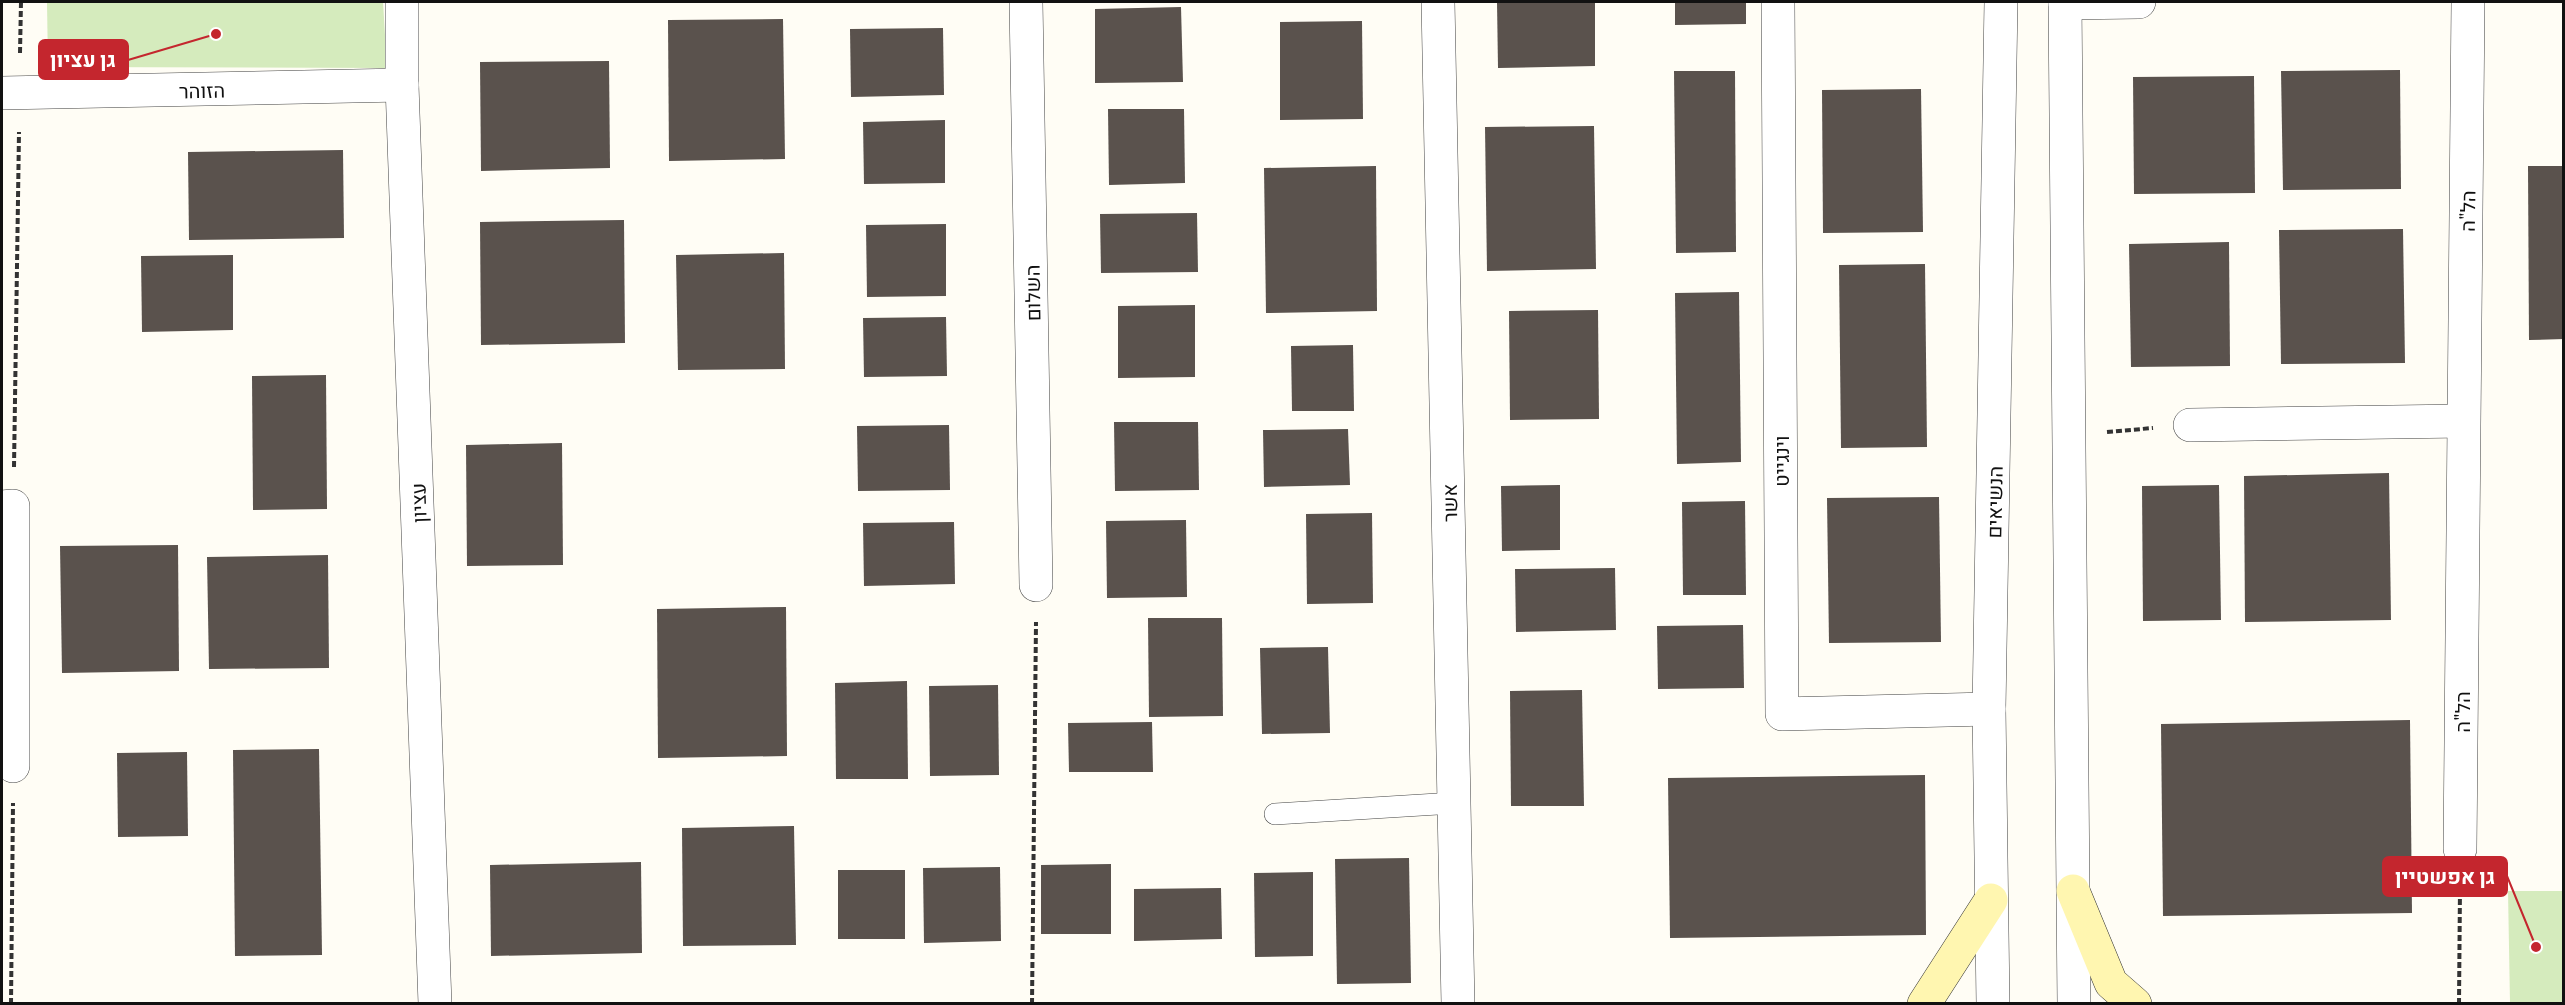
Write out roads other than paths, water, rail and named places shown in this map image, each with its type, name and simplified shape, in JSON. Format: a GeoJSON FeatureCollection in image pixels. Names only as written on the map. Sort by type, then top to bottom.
{"type":"FeatureCollection","features":[{"type":"Feature","properties":{"kind":"main road"},"geometry":{"type":"LineString","coordinates":[[2073,891],[2111,983],[2135,1004]]}},
{"type":"Feature","properties":{"kind":"main road"},"geometry":{"type":"LineString","coordinates":[[1924,1004],[1991,900]]}},
{"type":"Feature","properties":{"kind":"street","name":"עציון"},"geometry":{"type":"LineString","coordinates":[[402,2],[402,85],[435,1004]]}},
{"type":"Feature","properties":{"kind":"street","name":"השלום"},"geometry":{"type":"LineString","coordinates":[[1026,2],[1036,585]]}},
{"type":"Feature","properties":{"kind":"street","name":"אשר"},"geometry":{"type":"LineString","coordinates":[[1438,2],[1458,1004]]}},
{"type":"Feature","properties":{"kind":"street","name":"וינגייט"},"geometry":{"type":"LineString","coordinates":[[1778,2],[1782,714],[1989,709]]}},
{"type":"Feature","properties":{"kind":"street","name":"הנשיאים"},"geometry":{"type":"LineString","coordinates":[[1993,1004],[1989,709],[2001,2]]}},
{"type":"Feature","properties":{"kind":"street"},"geometry":{"type":"LineString","coordinates":[[2074,1004],[2065,2],[2139,2]]}},
{"type":"Feature","properties":{"kind":"street","name":"הל\"ה"},"geometry":{"type":"LineString","coordinates":[[2460,849],[2468,2]]}},
{"type":"Feature","properties":{"kind":"street","name":"הזוהר"},"geometry":{"type":"LineString","coordinates":[[11,93],[402,85]]}},
{"type":"Feature","properties":{"kind":"street"},"geometry":{"type":"LineString","coordinates":[[2190,425],[2463,421]]}},
{"type":"Feature","properties":{"kind":"street"},"geometry":{"type":"LineString","coordinates":[[7,507],[13,766]]}},
{"type":"Feature","properties":{"kind":"lane"},"geometry":{"type":"LineString","coordinates":[[1275,814],[1454,803]]}},
{"type":"Feature","properties":{"kind":"place","name":"גן עציון"},"geometry":{"type":"Point","coordinates":[216,34]}},
{"type":"Feature","properties":{"kind":"place","name":"גן אפשטיין"},"geometry":{"type":"Point","coordinates":[2536,947]}}]}
